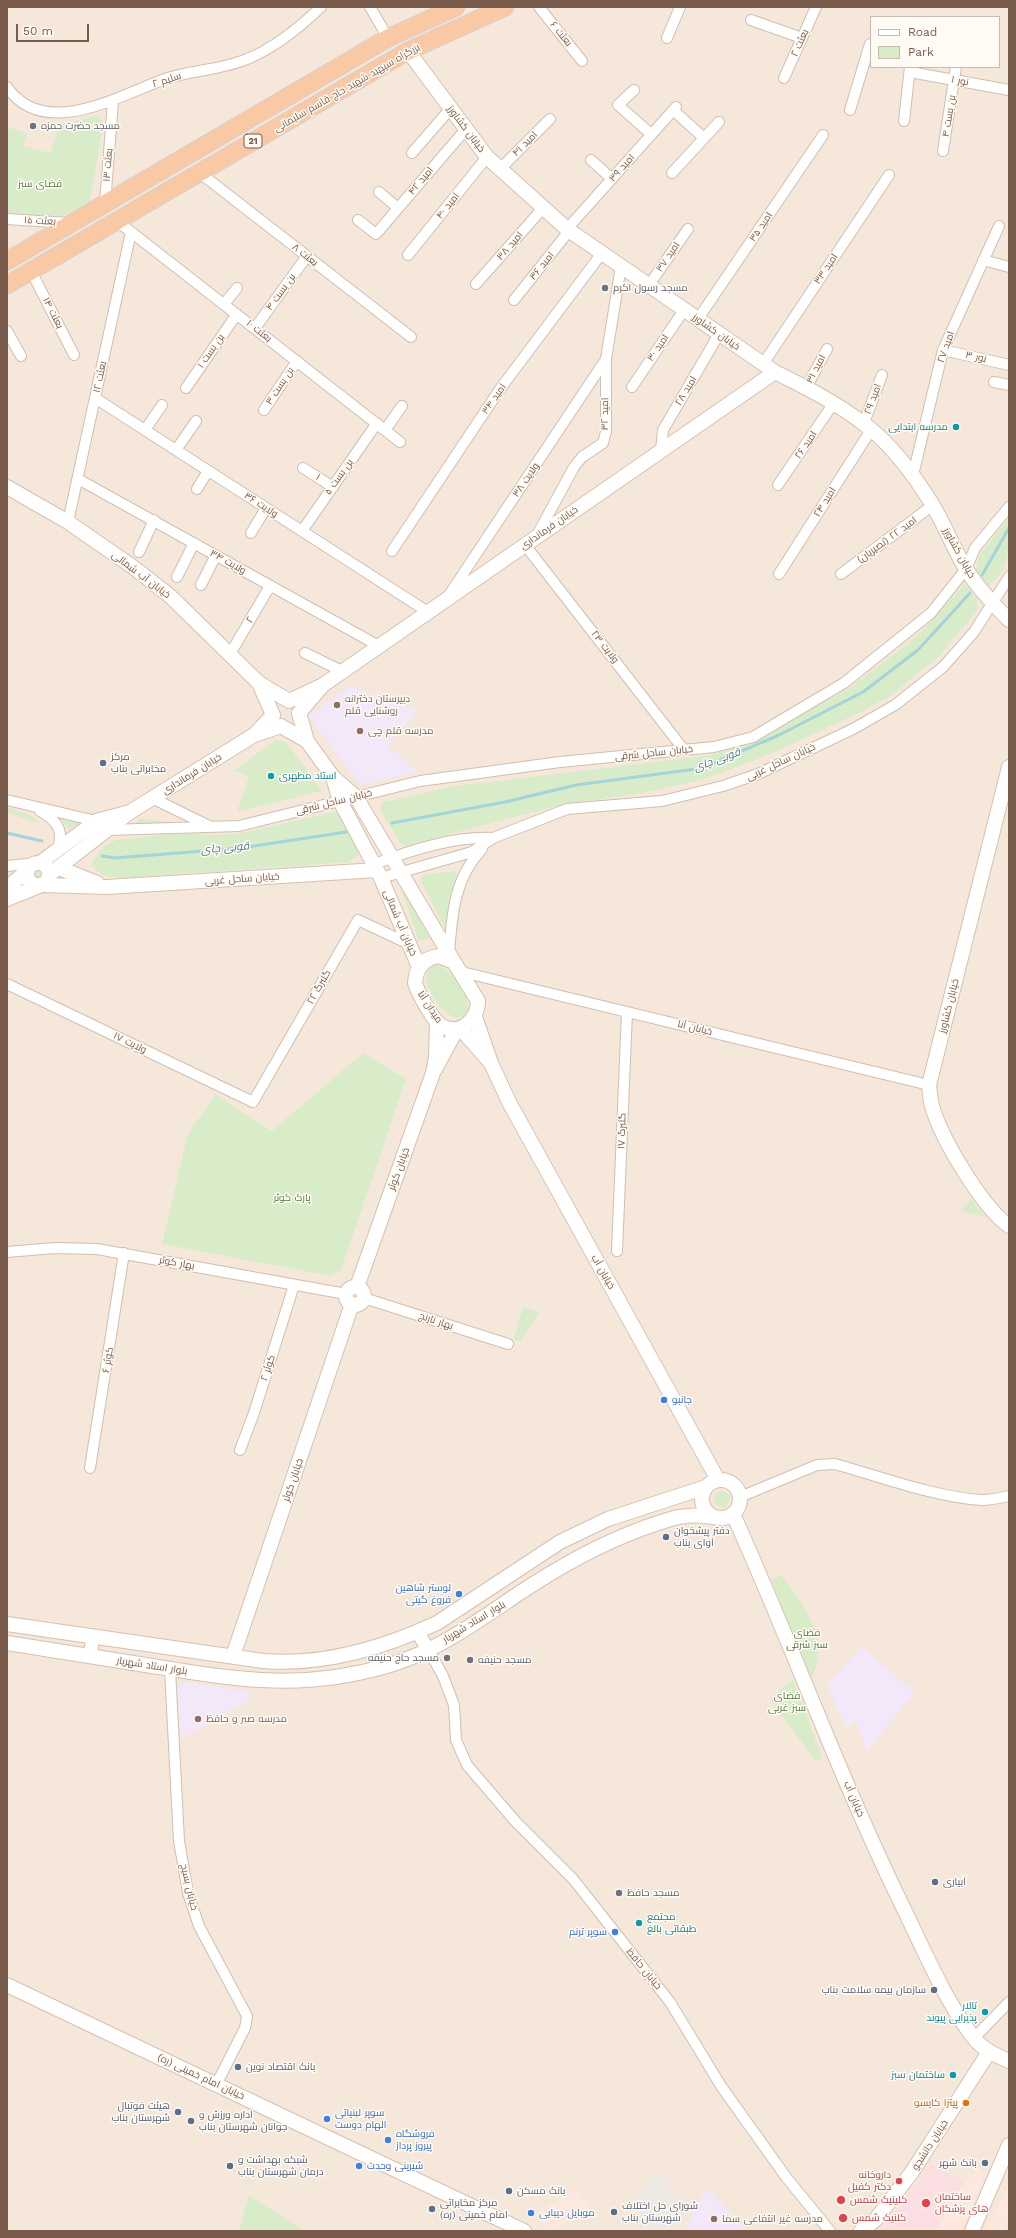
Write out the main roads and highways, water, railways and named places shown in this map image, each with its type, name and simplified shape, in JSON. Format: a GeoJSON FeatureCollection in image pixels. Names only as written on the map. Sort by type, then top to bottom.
{"type":"FeatureCollection","features":[{"type":"Feature","properties":{"kind":"highway","name":"بزرگراه سپهبد شهید حاج قاسم سلیمانی"},"geometry":{"type":"LineString","coordinates":[[7,262],[388,38],[456,7]]}},
{"type":"Feature","properties":{"kind":"highway","name":"بزرگراه سپهبد شهید حاج قاسم سلیمانی"},"geometry":{"type":"LineString","coordinates":[[7,285],[408,52],[505,7]]}},
{"type":"Feature","properties":{"kind":"main road","name":"خیابان کشاورز"},"geometry":{"type":"LineString","coordinates":[[408,52],[487,157],[568,230],[775,372],[806,388],[867,426],[892,450],[913,475],[933,506],[966,569],[991,603],[1009,620]]}},
{"type":"Feature","properties":{"kind":"main road","name":"خیابان فرمانداری"},"geometry":{"type":"LineString","coordinates":[[289,701],[323,685],[775,372]]}},
{"type":"Feature","properties":{"kind":"main road","name":"خیابان آب شمالی"},"geometry":{"type":"LineString","coordinates":[[7,487],[68,522],[133,567],[170,596],[259,683],[289,701]]}},
{"type":"Feature","properties":{"kind":"main road","name":"خیابان آب شمالی"},"geometry":{"type":"LineString","coordinates":[[259,683],[277,720],[307,741],[333,777],[356,797],[455,962]]}},
{"type":"Feature","properties":{"kind":"main road","name":"خیابان فرمانداری"},"geometry":{"type":"LineString","coordinates":[[299,713],[323,685]]}},
{"type":"Feature","properties":{"kind":"main road"},"geometry":{"type":"LineString","coordinates":[[289,701],[296,705],[299,713],[293,725],[277,720],[274,708],[278,702],[289,701]]}},
{"type":"Feature","properties":{"kind":"main road","name":"خیابان آب شمالی"},"geometry":{"type":"LineString","coordinates":[[299,713],[307,741]]}},
{"type":"Feature","properties":{"kind":"main road","name":"خیابان فرمانداری"},"geometry":{"type":"LineString","coordinates":[[7,899],[48,878],[130,812],[277,720]]}},
{"type":"Feature","properties":{"kind":"main road","name":"خیابان کشاورز"},"geometry":{"type":"LineString","coordinates":[[1009,767],[929,1085],[932,1106],[966,1174],[997,1218],[1009,1226]]}},
{"type":"Feature","properties":{"kind":"main road","name":"خیابان آب شمالی"},"geometry":{"type":"LineString","coordinates":[[333,777],[340,801],[378,871],[419,967]]}},
{"type":"Feature","properties":{"kind":"main road","name":"خیابان فرمانداری"},"geometry":{"type":"LineString","coordinates":[[7,888],[35,865],[96,821],[130,812]]}},
{"type":"Feature","properties":{"kind":"main road"},"geometry":{"type":"LineString","coordinates":[[35,865],[46,866],[48,878],[33,884],[28,880],[35,865]]}},
{"type":"Feature","properties":{"kind":"main road","name":"خیابان ساحل غربی"},"geometry":{"type":"LineString","coordinates":[[48,878],[107,887],[378,871]]}},
{"type":"Feature","properties":{"kind":"main road","name":"خیابان ساحل غربی"},"geometry":{"type":"LineString","coordinates":[[48,878],[107,887]]}},
{"type":"Feature","properties":{"kind":"main road"},"geometry":{"type":"LineString","coordinates":[[419,967],[424,961],[436,957],[448,958],[455,962],[478,1001],[475,1016],[471,1022],[459,1029]]}},
{"type":"Feature","properties":{"kind":"main road","name":"میدان آنا"},"geometry":{"type":"LineString","coordinates":[[419,967],[416,975],[417,988],[437,1022],[443,1026],[459,1029]]}},
{"type":"Feature","properties":{"kind":"main road","name":"خیابان آب"},"geometry":{"type":"LineString","coordinates":[[475,1016],[491,1063],[509,1102],[712,1484]]}},
{"type":"Feature","properties":{"kind":"main road","name":"خیابان کوثر"},"geometry":{"type":"LineString","coordinates":[[233,1656],[355,1296],[433,1073],[436,1057],[437,1022]]}},
{"type":"Feature","properties":{"kind":"main road","name":"خیابان آب"},"geometry":{"type":"LineString","coordinates":[[459,1029],[491,1063]]}},
{"type":"Feature","properties":{"kind":"main road","name":"خیابان کوثر"},"geometry":{"type":"LineString","coordinates":[[433,1073],[459,1029]]}},
{"type":"Feature","properties":{"kind":"main road"},"geometry":{"type":"LineString","coordinates":[[730,1482],[738,1491],[740,1503],[733,1514],[724,1518],[714,1517],[709,1514],[703,1504],[703,1492],[712,1484],[730,1482]]}},
{"type":"Feature","properties":{"kind":"main road","name":"بلوار استاد شهریار"},"geometry":{"type":"LineString","coordinates":[[7,1624],[277,1662],[315,1660],[370,1648],[417,1632],[442,1619],[560,1542],[608,1519],[712,1484]]}},
{"type":"Feature","properties":{"kind":"main road","name":"خیابان آب"},"geometry":{"type":"LineString","coordinates":[[733,1514],[890,1880],[952,2003],[974,2038],[989,2052],[1009,2061]]}},
{"type":"Feature","properties":{"kind":"main road","name":"بلوار استاد شهریار"},"geometry":{"type":"LineString","coordinates":[[7,1643],[249,1681],[310,1681],[369,1670],[409,1658],[477,1622],[568,1563],[611,1542],[682,1515],[714,1517]]}},
{"type":"Feature","properties":{"kind":"main road","name":"خیابان امام خمینی (ره)"},"geometry":{"type":"LineString","coordinates":[[7,1985],[524,2231]]}},
{"type":"Feature","properties":{"kind":"main road","name":"خیابان دانشجو"},"geometry":{"type":"LineString","coordinates":[[861,2231],[876,2219],[912,2172],[989,2052]]}},
{"type":"Feature","properties":{"kind":"main road"},"geometry":{"type":"LineString","coordinates":[[972,2231],[1009,2145]]}},
{"type":"Feature","properties":{"kind":"waterway","name":"قوبی چای"},"geometry":{"type":"LineString","coordinates":[[982,575],[1009,528]]}},
{"type":"Feature","properties":{"kind":"waterway","name":"قوبی چای"},"geometry":{"type":"LineString","coordinates":[[392,823],[505,802],[576,785],[696,769],[716,762],[779,735],[863,692],[918,650],[970,593]]}},
{"type":"Feature","properties":{"kind":"waterway","name":"قوبی چای"},"geometry":{"type":"LineString","coordinates":[[102,856],[115,858],[241,848],[346,832]]}},
{"type":"Feature","properties":{"kind":"waterway","name":"قوبی چای"},"geometry":{"type":"LineString","coordinates":[[7,833],[42,841]]}},
{"type":"Feature","properties":{"kind":"place","name":"مسجد حضرت حمزه"},"geometry":{"type":"Point","coordinates":[33,126]}},
{"type":"Feature","properties":{"kind":"place","name":"مسجد رسول اکرم"},"geometry":{"type":"Point","coordinates":[605,288]}},
{"type":"Feature","properties":{"kind":"place","name":"مدرسه ابتدایی"},"geometry":{"type":"Point","coordinates":[956,427]}},
{"type":"Feature","properties":{"kind":"place","name":"دبیرستان دخترانه روشنایی قلم"},"geometry":{"type":"Point","coordinates":[337,705]}},
{"type":"Feature","properties":{"kind":"place","name":"مدرسه قلم چی"},"geometry":{"type":"Point","coordinates":[360,731]}},
{"type":"Feature","properties":{"kind":"place","name":"مرکز مخابراتی بناب"},"geometry":{"type":"Point","coordinates":[103,763]}},
{"type":"Feature","properties":{"kind":"place","name":"استاد مطهری"},"geometry":{"type":"Point","coordinates":[271,776]}},
{"type":"Feature","properties":{"kind":"place","name":"جانبو"},"geometry":{"type":"Point","coordinates":[664,1400]}},
{"type":"Feature","properties":{"kind":"place","name":"دفتر پیشخوان آوای بناب"},"geometry":{"type":"Point","coordinates":[666,1537]}},
{"type":"Feature","properties":{"kind":"place","name":"لوستر شاهین فروغ گیتی"},"geometry":{"type":"Point","coordinates":[459,1594]}},
{"type":"Feature","properties":{"kind":"place","name":"مسجد حاج حنیفه"},"geometry":{"type":"Point","coordinates":[447,1658]}},
{"type":"Feature","properties":{"kind":"place","name":"مسجد حنیفه"},"geometry":{"type":"Point","coordinates":[470,1660]}},
{"type":"Feature","properties":{"kind":"place","name":"مدرسه صبر و حافظ"},"geometry":{"type":"Point","coordinates":[198,1719]}},
{"type":"Feature","properties":{"kind":"place","name":"آبیاری"},"geometry":{"type":"Point","coordinates":[935,1882]}},
{"type":"Feature","properties":{"kind":"place","name":"مسجد حافظ"},"geometry":{"type":"Point","coordinates":[619,1893]}},
{"type":"Feature","properties":{"kind":"place","name":"مجتمع طبقاتی بالغ"},"geometry":{"type":"Point","coordinates":[639,1923]}},
{"type":"Feature","properties":{"kind":"place","name":"سوپر ترنم"},"geometry":{"type":"Point","coordinates":[615,1932]}},
{"type":"Feature","properties":{"kind":"place","name":"سازمان بیمه سلامت بناب"},"geometry":{"type":"Point","coordinates":[934,1990]}},
{"type":"Feature","properties":{"kind":"place","name":"تالار پذیرایی پیوند"},"geometry":{"type":"Point","coordinates":[985,2012]}},
{"type":"Feature","properties":{"kind":"place","name":"بانک اقتصاد نوین"},"geometry":{"type":"Point","coordinates":[238,2067]}},
{"type":"Feature","properties":{"kind":"place","name":"ساختمان سبز"},"geometry":{"type":"Point","coordinates":[953,2075]}},
{"type":"Feature","properties":{"kind":"place","name":"پیتزا کایسو"},"geometry":{"type":"Point","coordinates":[966,2103]}},
{"type":"Feature","properties":{"kind":"place","name":"هیئت فوتبال شهرستان بناب"},"geometry":{"type":"Point","coordinates":[178,2112]}},
{"type":"Feature","properties":{"kind":"place","name":"سوپر لبنیاتی الهام دوست"},"geometry":{"type":"Point","coordinates":[327,2119]}},
{"type":"Feature","properties":{"kind":"place","name":"اداره ورزش و جوانان شهرستان بناب"},"geometry":{"type":"Point","coordinates":[191,2121]}},
{"type":"Feature","properties":{"kind":"place","name":"فروشگاه پیروز پرداز"},"geometry":{"type":"Point","coordinates":[388,2140]}},
{"type":"Feature","properties":{"kind":"place","name":"بانک شهر"},"geometry":{"type":"Point","coordinates":[985,2163]}},
{"type":"Feature","properties":{"kind":"place","name":"شبکه بهداشت و درمان شهرستان بناب"},"geometry":{"type":"Point","coordinates":[230,2166]}},
{"type":"Feature","properties":{"kind":"place","name":"شیرینی وحدت"},"geometry":{"type":"Point","coordinates":[359,2166]}},
{"type":"Feature","properties":{"kind":"place","name":"داروخانه دکتر کفیل"},"geometry":{"type":"Point","coordinates":[899,2181]}},
{"type":"Feature","properties":{"kind":"place","name":"بانک مسکن"},"geometry":{"type":"Point","coordinates":[509,2191]}},
{"type":"Feature","properties":{"kind":"place","name":"کلینیک شمس"},"geometry":{"type":"Point","coordinates":[841,2200]}},
{"type":"Feature","properties":{"kind":"place","name":"ساختمان های پزشکان"},"geometry":{"type":"Point","coordinates":[926,2203]}},
{"type":"Feature","properties":{"kind":"place","name":"مرکز مخابراتی امام خمینی (ره)"},"geometry":{"type":"Point","coordinates":[432,2209]}},
{"type":"Feature","properties":{"kind":"place","name":"شورای حل اختلاف شهرستان بناب"},"geometry":{"type":"Point","coordinates":[614,2212]}},
{"type":"Feature","properties":{"kind":"place","name":"موبایل دیبایی"},"geometry":{"type":"Point","coordinates":[531,2213]}},
{"type":"Feature","properties":{"kind":"place","name":"کلنیک شمس"},"geometry":{"type":"Point","coordinates":[843,2218]}},
{"type":"Feature","properties":{"kind":"place","name":"مدرسه غیر انتفاعی سما"},"geometry":{"type":"Point","coordinates":[714,2219]}},
{"type":"Feature","properties":{"kind":"park label","name":"فضای سبز"},"geometry":{"type":"Point","coordinates":[40,184]}},
{"type":"Feature","properties":{"kind":"park label","name":"پارک کوثر"},"geometry":{"type":"Point","coordinates":[292,1198]}},
{"type":"Feature","properties":{"kind":"park label","name":"فضای سبز شرقی"},"geometry":{"type":"Point","coordinates":[807,1638]}},
{"type":"Feature","properties":{"kind":"park label","name":"فضای سبز غربی"},"geometry":{"type":"Point","coordinates":[787,1702]}}]}
